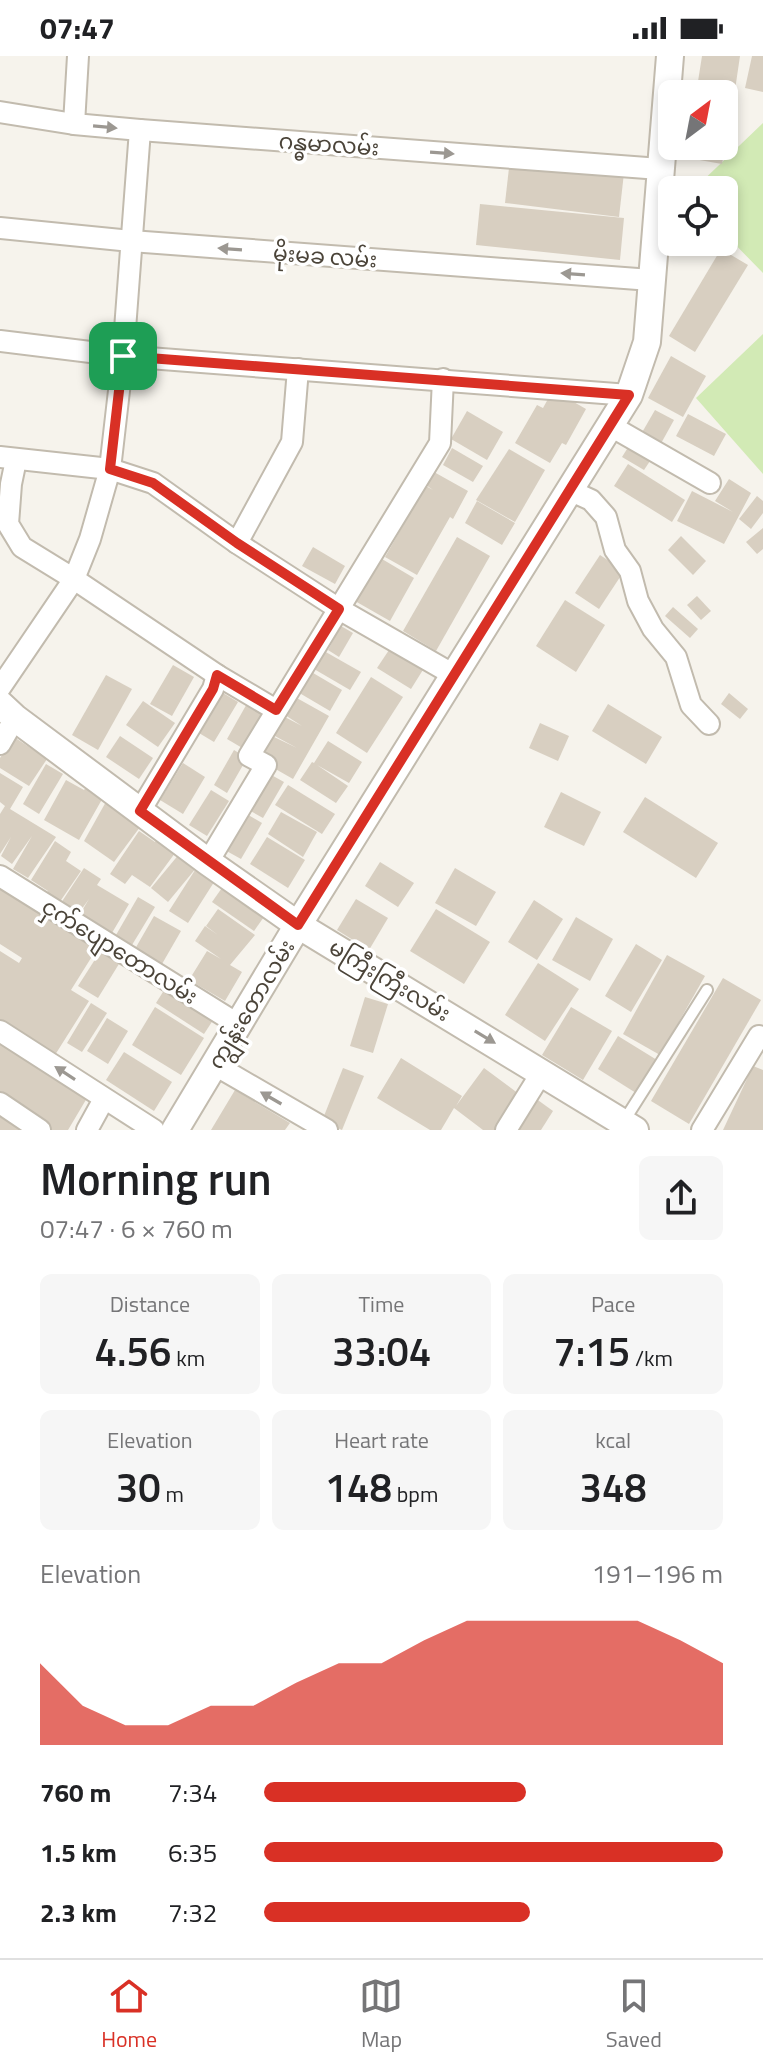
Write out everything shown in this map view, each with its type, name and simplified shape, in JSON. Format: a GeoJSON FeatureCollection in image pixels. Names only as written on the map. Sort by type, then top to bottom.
{"type":"FeatureCollection","features":[{"type":"Feature","properties":{"kind":"street"},"geometry":{"type":"LineString","coordinates":[[74,124],[78,56]]}},
{"type":"Feature","properties":{"kind":"street","name":"ကျွန်းတောလမ်း"},"geometry":{"type":"LineString","coordinates":[[175,1130],[298,925],[629,395],[647,342],[670,56]]}},
{"type":"Feature","properties":{"kind":"street","name":"ဂန္ဓမာလမ်း"},"geometry":{"type":"LineString","coordinates":[[0,112],[74,124],[140,130],[660,169]]}},
{"type":"Feature","properties":{"kind":"street"},"geometry":{"type":"LineString","coordinates":[[0,688],[74,579],[90,539],[110,469],[123,356],[140,130]]}},
{"type":"Feature","properties":{"kind":"street","name":"မိုးမခ လမ်း"},"geometry":{"type":"LineString","coordinates":[[0,228],[131,241],[651,280]]}},
{"type":"Feature","properties":{"kind":"street"},"geometry":{"type":"LineString","coordinates":[[0,341],[123,356],[629,395]]}},
{"type":"Feature","properties":{"kind":"street"},"geometry":{"type":"LineString","coordinates":[[237,543],[292,442],[298,369]]}},
{"type":"Feature","properties":{"kind":"street"},"geometry":{"type":"LineString","coordinates":[[208,862],[266,765],[249,756],[440,443],[443,379]]}},
{"type":"Feature","properties":{"kind":"street"},"geometry":{"type":"LineString","coordinates":[[609,425],[710,483]]}},
{"type":"Feature","properties":{"kind":"street"},"geometry":{"type":"LineString","coordinates":[[276,710],[217,675],[22,547],[8,524],[11,484],[8,459],[110,469],[153,483],[237,543],[339,609],[454,675]]}},
{"type":"Feature","properties":{"kind":"street"},"geometry":{"type":"LineString","coordinates":[[569,490],[591,500],[606,517],[615,550],[630,571],[638,601],[653,629],[676,657],[691,705],[709,724]]}},
{"type":"Feature","properties":{"kind":"street"},"geometry":{"type":"LineString","coordinates":[[140,811],[213,689],[217,675]]}},
{"type":"Feature","properties":{"kind":"street"},"geometry":{"type":"LineString","coordinates":[[0,744],[8,711]]}},
{"type":"Feature","properties":{"kind":"street","name":"မကြီးကြီးလမ်း"},"geometry":{"type":"LineString","coordinates":[[8,711],[208,862],[298,925],[629,1126]]}},
{"type":"Feature","properties":{"kind":"street","name":"ငှက်ပျောတောလမ်း"},"geometry":{"type":"LineString","coordinates":[[0,876],[239,1025]]}},
{"type":"Feature","properties":{"kind":"street"},"geometry":{"type":"LineString","coordinates":[[0,1031],[154,1130]]}},
{"type":"Feature","properties":{"kind":"street"},"geometry":{"type":"LineString","coordinates":[[702,1130],[759,1036]]}},
{"type":"Feature","properties":{"kind":"street"},"geometry":{"type":"LineString","coordinates":[[215,1065],[327,1130]]}},
{"type":"Feature","properties":{"kind":"street"},"geometry":{"type":"LineString","coordinates":[[506,1130],[542,1072]]}},
{"type":"Feature","properties":{"kind":"street"},"geometry":{"type":"LineString","coordinates":[[87,1130],[104,1099]]}},
{"type":"Feature","properties":{"kind":"street"},"geometry":{"type":"LineString","coordinates":[[0,1103],[40,1130]]}},
{"type":"Feature","properties":{"kind":"lane"},"geometry":{"type":"LineString","coordinates":[[629,1126],[707,990]]}},
{"type":"Feature","properties":{"kind":"green space"},"geometry":{"type":"Polygon","coordinates":[[[763,123],[763,273],[738,247],[738,176],[708,176],[724,160],[738,160],[738,147],[763,123]]]}},
{"type":"Feature","properties":{"kind":"green space"},"geometry":{"type":"Polygon","coordinates":[[[763,334],[763,474],[696,398],[763,334]]]}},
{"type":"Feature","properties":{"kind":"building"},"geometry":{"type":"Polygon","coordinates":[[[702,56],[740,56],[736,80],[698,80],[702,56]]]}},
{"type":"Feature","properties":{"kind":"building"},"geometry":{"type":"Polygon","coordinates":[[[752,56],[763,56],[763,92],[745,88],[752,56]]]}},
{"type":"Feature","properties":{"kind":"building"},"geometry":{"type":"Polygon","coordinates":[[[510,159],[624,173],[619,217],[505,203],[510,159]]]}},
{"type":"Feature","properties":{"kind":"building"},"geometry":{"type":"Polygon","coordinates":[[[699,160],[723,160],[722,164],[699,160]]]}},
{"type":"Feature","properties":{"kind":"building"},"geometry":{"type":"Polygon","coordinates":[[[480,204],[624,218],[620,260],[476,245],[480,204]]]}},
{"type":"Feature","properties":{"kind":"building"},"geometry":{"type":"Polygon","coordinates":[[[717,256],[733,256],[748,265],[695,352],[669,336],[717,256]]]}},
{"type":"Feature","properties":{"kind":"building"},"geometry":{"type":"Polygon","coordinates":[[[671,356],[706,376],[683,417],[648,398],[671,356]]]}},
{"type":"Feature","properties":{"kind":"building"},"geometry":{"type":"Polygon","coordinates":[[[553,390],[586,409],[566,445],[562,443],[550,463],[515,443],[537,405],[543,408],[553,390]]]}},
{"type":"Feature","properties":{"kind":"building"},"geometry":{"type":"Polygon","coordinates":[[[655,410],[674,420],[659,447],[640,436],[655,410]]]}},
{"type":"Feature","properties":{"kind":"building"},"geometry":{"type":"Polygon","coordinates":[[[467,411],[503,432],[487,460],[451,439],[467,411]]]}},
{"type":"Feature","properties":{"kind":"building"},"geometry":{"type":"Polygon","coordinates":[[[688,414],[726,434],[714,456],[676,436],[688,414]]]}},
{"type":"Feature","properties":{"kind":"building"},"geometry":{"type":"Polygon","coordinates":[[[632,441],[654,455],[644,470],[622,457],[632,441]]]}},
{"type":"Feature","properties":{"kind":"building"},"geometry":{"type":"Polygon","coordinates":[[[452,448],[483,466],[473,482],[443,465],[452,448]]]}},
{"type":"Feature","properties":{"kind":"building"},"geometry":{"type":"Polygon","coordinates":[[[509,449],[545,470],[515,522],[476,500],[509,449]]]}},
{"type":"Feature","properties":{"kind":"building"},"geometry":{"type":"Polygon","coordinates":[[[628,464],[685,500],[672,522],[614,486],[628,464]]]}},
{"type":"Feature","properties":{"kind":"building"},"geometry":{"type":"Polygon","coordinates":[[[434,472],[468,491],[417,575],[385,557],[426,486],[433,490],[426,485],[434,472]]]}},
{"type":"Feature","properties":{"kind":"building"},"geometry":{"type":"Polygon","coordinates":[[[729,479],[751,493],[724,544],[677,521],[692,491],[733,512],[715,501],[729,479]]]}},
{"type":"Feature","properties":{"kind":"building"},"geometry":{"type":"Polygon","coordinates":[[[757,496],[763,501],[763,513],[751,529],[739,519],[757,496]]]}},
{"type":"Feature","properties":{"kind":"building"},"geometry":{"type":"Polygon","coordinates":[[[477,501],[515,523],[502,545],[465,523],[477,501]]]}},
{"type":"Feature","properties":{"kind":"building"},"geometry":{"type":"Polygon","coordinates":[[[763,528],[763,549],[757,554],[746,542],[763,528]]]}},
{"type":"Feature","properties":{"kind":"building"},"geometry":{"type":"Polygon","coordinates":[[[681,536],[706,561],[693,575],[668,550],[681,536]]]}},
{"type":"Feature","properties":{"kind":"building"},"geometry":{"type":"Polygon","coordinates":[[[457,537],[490,556],[436,651],[403,631],[457,537]]]}},
{"type":"Feature","properties":{"kind":"building"},"geometry":{"type":"Polygon","coordinates":[[[313,547],[345,566],[335,584],[302,566],[313,547]]]}},
{"type":"Feature","properties":{"kind":"building"},"geometry":{"type":"Polygon","coordinates":[[[600,555],[624,571],[599,609],[575,593],[600,555]]]}},
{"type":"Feature","properties":{"kind":"building"},"geometry":{"type":"Polygon","coordinates":[[[382,559],[414,578],[390,621],[355,601],[382,559]]]}},
{"type":"Feature","properties":{"kind":"building"},"geometry":{"type":"Polygon","coordinates":[[[697,596],[711,611],[701,620],[687,605],[697,596]]]}},
{"type":"Feature","properties":{"kind":"building"},"geometry":{"type":"Polygon","coordinates":[[[565,600],[605,625],[576,672],[536,646],[565,600]]]}},
{"type":"Feature","properties":{"kind":"building"},"geometry":{"type":"Polygon","coordinates":[[[673,607],[698,629],[690,638],[665,616],[673,607]]]}},
{"type":"Feature","properties":{"kind":"building"},"geometry":{"type":"Polygon","coordinates":[[[341,626],[353,633],[339,657],[328,650],[341,626]]]}},
{"type":"Feature","properties":{"kind":"building"},"geometry":{"type":"Polygon","coordinates":[[[393,644],[426,665],[411,689],[377,668],[393,644]]]}},
{"type":"Feature","properties":{"kind":"building"},"geometry":{"type":"Polygon","coordinates":[[[324,651],[361,672],[350,690],[314,669],[324,651]]]}},
{"type":"Feature","properties":{"kind":"building"},"geometry":{"type":"Polygon","coordinates":[[[173,665],[194,677],[172,716],[150,704],[173,665]]]}},
{"type":"Feature","properties":{"kind":"building"},"geometry":{"type":"Polygon","coordinates":[[[308,670],[342,690],[330,711],[296,691],[308,670]]]}},
{"type":"Feature","properties":{"kind":"building"},"geometry":{"type":"Polygon","coordinates":[[[106,675],[132,689],[98,750],[72,735],[106,675]]]}},
{"type":"Feature","properties":{"kind":"building"},"geometry":{"type":"Polygon","coordinates":[[[371,677],[403,697],[367,753],[336,733],[371,677]]]}},
{"type":"Feature","properties":{"kind":"building"},"geometry":{"type":"Polygon","coordinates":[[[223,693],[238,702],[214,742],[199,733],[223,693]]]}},
{"type":"Feature","properties":{"kind":"building"},"geometry":{"type":"Polygon","coordinates":[[[729,693],[748,709],[740,719],[721,704],[729,693]]]}},
{"type":"Feature","properties":{"kind":"building"},"geometry":{"type":"Polygon","coordinates":[[[295,697],[329,716],[293,779],[258,759],[272,736],[297,748],[273,735],[283,716],[302,726],[285,715],[295,697]]]}},
{"type":"Feature","properties":{"kind":"building"},"geometry":{"type":"Polygon","coordinates":[[[249,700],[266,709],[244,749],[227,739],[249,700]]]}},
{"type":"Feature","properties":{"kind":"building"},"geometry":{"type":"Polygon","coordinates":[[[143,701],[175,723],[158,747],[126,725],[143,701]]]}},
{"type":"Feature","properties":{"kind":"building"},"geometry":{"type":"Polygon","coordinates":[[[608,704],[662,737],[646,764],[592,731],[608,704]]]}},
{"type":"Feature","properties":{"kind":"building"},"geometry":{"type":"Polygon","coordinates":[[[540,723],[569,736],[558,761],[529,748],[540,723]]]}},
{"type":"Feature","properties":{"kind":"building"},"geometry":{"type":"Polygon","coordinates":[[[120,736],[153,758],[139,779],[106,757],[120,736]]]}},
{"type":"Feature","properties":{"kind":"building"},"geometry":{"type":"Polygon","coordinates":[[[14,737],[47,759],[29,786],[0,768],[0,758],[14,737]]]}},
{"type":"Feature","properties":{"kind":"building"},"geometry":{"type":"Polygon","coordinates":[[[328,741],[362,762],[349,783],[317,765],[348,786],[336,803],[300,780],[328,741]]]}},
{"type":"Feature","properties":{"kind":"building"},"geometry":{"type":"Polygon","coordinates":[[[234,750],[247,758],[227,793],[214,785],[234,750]]]}},
{"type":"Feature","properties":{"kind":"building"},"geometry":{"type":"Polygon","coordinates":[[[183,763],[205,777],[183,814],[160,800],[183,763]]]}},
{"type":"Feature","properties":{"kind":"building"},"geometry":{"type":"Polygon","coordinates":[[[46,764],[63,774],[39,814],[23,804],[46,764]]]}},
{"type":"Feature","properties":{"kind":"building"},"geometry":{"type":"Polygon","coordinates":[[[266,772],[284,782],[263,818],[245,808],[266,772]]]}},
{"type":"Feature","properties":{"kind":"building"},"geometry":{"type":"Polygon","coordinates":[[[0,773],[23,787],[10,809],[56,837],[28,878],[13,869],[32,836],[12,864],[1,856],[11,837],[0,854],[0,814],[5,806],[0,802],[0,773]]]}},
{"type":"Feature","properties":{"kind":"building"},"geometry":{"type":"Polygon","coordinates":[[[66,780],[84,790],[88,785],[105,794],[79,840],[44,820],[66,780]]]}},
{"type":"Feature","properties":{"kind":"building"},"geometry":{"type":"Polygon","coordinates":[[[288,785],[335,814],[322,834],[275,805],[288,785]]]}},
{"type":"Feature","properties":{"kind":"building"},"geometry":{"type":"Polygon","coordinates":[[[211,790],[229,801],[207,836],[189,825],[211,790]]]}},
{"type":"Feature","properties":{"kind":"building"},"geometry":{"type":"Polygon","coordinates":[[[561,792],[601,812],[584,846],[544,827],[561,792]]]}},
{"type":"Feature","properties":{"kind":"building"},"geometry":{"type":"Polygon","coordinates":[[[645,797],[718,843],[696,878],[623,832],[645,797]]]}},
{"type":"Feature","properties":{"kind":"building"},"geometry":{"type":"Polygon","coordinates":[[[107,800],[143,823],[114,862],[84,841],[107,800]]]}},
{"type":"Feature","properties":{"kind":"building"},"geometry":{"type":"Polygon","coordinates":[[[281,812],[317,832],[303,857],[268,834],[281,812]]]}},
{"type":"Feature","properties":{"kind":"building"},"geometry":{"type":"Polygon","coordinates":[[[245,813],[262,823],[241,859],[223,849],[245,813]]]}},
{"type":"Feature","properties":{"kind":"building"},"geometry":{"type":"Polygon","coordinates":[[[139,831],[155,842],[159,836],[178,849],[150,887],[132,875],[125,884],[110,874],[139,831]]]}},
{"type":"Feature","properties":{"kind":"building"},"geometry":{"type":"Polygon","coordinates":[[[267,837],[305,860],[288,888],[250,864],[267,837]]]}},
{"type":"Feature","properties":{"kind":"building"},"geometry":{"type":"Polygon","coordinates":[[[55,841],[71,852],[66,861],[81,871],[59,903],[31,880],[55,841]]]}},
{"type":"Feature","properties":{"kind":"building"},"geometry":{"type":"Polygon","coordinates":[[[180,853],[197,867],[168,902],[151,888],[180,853]]]}},
{"type":"Feature","properties":{"kind":"building"},"geometry":{"type":"Polygon","coordinates":[[[380,862],[414,883],[398,907],[365,886],[380,862]]]}},
{"type":"Feature","properties":{"kind":"building"},"geometry":{"type":"Polygon","coordinates":[[[197,867],[216,879],[188,923],[169,911],[197,867]]]}},
{"type":"Feature","properties":{"kind":"building"},"geometry":{"type":"Polygon","coordinates":[[[84,868],[101,879],[97,885],[129,904],[109,938],[77,919],[89,899],[76,917],[59,906],[84,868]]]}},
{"type":"Feature","properties":{"kind":"building"},"geometry":{"type":"Polygon","coordinates":[[[455,868],[496,892],[476,926],[435,903],[455,868]]]}},
{"type":"Feature","properties":{"kind":"building"},"geometry":{"type":"Polygon","coordinates":[[[0,879],[101,942],[71,990],[89,1001],[55,1055],[0,1021],[0,951],[19,963],[22,958],[0,944],[0,879]]]}},
{"type":"Feature","properties":{"kind":"building"},"geometry":{"type":"Polygon","coordinates":[[[224,885],[266,914],[254,931],[212,902],[224,885]]]}},
{"type":"Feature","properties":{"kind":"building"},"geometry":{"type":"Polygon","coordinates":[[[138,897],[155,907],[132,945],[116,935],[138,897]]]}},
{"type":"Feature","properties":{"kind":"building"},"geometry":{"type":"Polygon","coordinates":[[[356,899],[388,918],[369,950],[337,930],[356,899]]]}},
{"type":"Feature","properties":{"kind":"building"},"geometry":{"type":"Polygon","coordinates":[[[534,900],[563,919],[537,960],[508,942],[534,900]]]}},
{"type":"Feature","properties":{"kind":"building"},"geometry":{"type":"Polygon","coordinates":[[[218,909],[255,935],[230,965],[242,972],[225,1001],[189,980],[207,951],[221,959],[195,941],[205,926],[218,935],[206,926],[218,909]]]}},
{"type":"Feature","properties":{"kind":"building"},"geometry":{"type":"Polygon","coordinates":[[[436,909],[490,942],[464,984],[410,951],[436,909]]]}},
{"type":"Feature","properties":{"kind":"building"},"geometry":{"type":"Polygon","coordinates":[[[154,916],[181,931],[162,964],[135,949],[154,916]]]}},
{"type":"Feature","properties":{"kind":"building"},"geometry":{"type":"Polygon","coordinates":[[[576,917],[613,939],[590,981],[552,960],[576,917]]]}},
{"type":"Feature","properties":{"kind":"building"},"geometry":{"type":"Polygon","coordinates":[[[636,944],[662,960],[631,1012],[605,996],[636,944]]]}},
{"type":"Feature","properties":{"kind":"building"},"geometry":{"type":"Polygon","coordinates":[[[103,947],[122,959],[98,998],[78,986],[103,947]]]}},
{"type":"Feature","properties":{"kind":"building"},"geometry":{"type":"Polygon","coordinates":[[[667,955],[705,976],[660,1055],[623,1034],[667,955]]]}},
{"type":"Feature","properties":{"kind":"building"},"geometry":{"type":"Polygon","coordinates":[[[538,963],[579,989],[545,1041],[505,1015],[538,963]]]}},
{"type":"Feature","properties":{"kind":"building"},"geometry":{"type":"Polygon","coordinates":[[[723,978],[761,1000],[689,1124],[651,1101],[723,978]]]}},
{"type":"Feature","properties":{"kind":"building"},"geometry":{"type":"Polygon","coordinates":[[[168,984],[217,1014],[204,1034],[156,1003],[168,984]]]}},
{"type":"Feature","properties":{"kind":"building"},"geometry":{"type":"Polygon","coordinates":[[[365,997],[388,1004],[373,1053],[350,1046],[365,997]]]}},
{"type":"Feature","properties":{"kind":"building"},"geometry":{"type":"Polygon","coordinates":[[[91,1003],[107,1013],[82,1052],[67,1043],[91,1003]]]}},
{"type":"Feature","properties":{"kind":"building"},"geometry":{"type":"Polygon","coordinates":[[[155,1007],[204,1038],[181,1075],[132,1045],[155,1007]]]}},
{"type":"Feature","properties":{"kind":"building"},"geometry":{"type":"Polygon","coordinates":[[[571,1007],[612,1031],[583,1080],[542,1055],[571,1007]]]}},
{"type":"Feature","properties":{"kind":"building"},"geometry":{"type":"Polygon","coordinates":[[[107,1018],[128,1031],[108,1064],[87,1051],[107,1018]]]}},
{"type":"Feature","properties":{"kind":"building"},"geometry":{"type":"Polygon","coordinates":[[[618,1036],[657,1060],[636,1093],[598,1069],[618,1036]]]}},
{"type":"Feature","properties":{"kind":"building"},"geometry":{"type":"Polygon","coordinates":[[[0,1044],[87,1098],[68,1130],[51,1130],[0,1098],[0,1044]]]}},
{"type":"Feature","properties":{"kind":"building"},"geometry":{"type":"Polygon","coordinates":[[[124,1052],[172,1082],[154,1111],[106,1080],[124,1052]]]}},
{"type":"Feature","properties":{"kind":"building"},"geometry":{"type":"Polygon","coordinates":[[[401,1058],[462,1096],[456,1106],[484,1068],[523,1097],[499,1130],[483,1130],[454,1108],[441,1130],[430,1130],[377,1098],[401,1058]]]}},
{"type":"Feature","properties":{"kind":"building"},"geometry":{"type":"Polygon","coordinates":[[[753,1066],[763,1070],[763,1130],[723,1130],[753,1066]]]}},
{"type":"Feature","properties":{"kind":"building"},"geometry":{"type":"Polygon","coordinates":[[[343,1068],[364,1076],[342,1130],[322,1121],[343,1068]]]}},
{"type":"Feature","properties":{"kind":"building"},"geometry":{"type":"Polygon","coordinates":[[[235,1090],[290,1123],[285,1130],[211,1130],[235,1090]]]}},
{"type":"Feature","properties":{"kind":"building"},"geometry":{"type":"Polygon","coordinates":[[[535,1098],[553,1111],[541,1130],[510,1130],[535,1098]]]}},
{"type":"Feature","properties":{"kind":"building"},"geometry":{"type":"Polygon","coordinates":[[[0,1108],[33,1130],[0,1130],[0,1108]]]}},
{"type":"Feature","properties":{"kind":"route"},"geometry":{"type":"LineString","coordinates":[[123,356],[629,395],[298,925],[140,811],[213,689],[217,675],[276,710],[339,609],[237,543],[153,483],[110,469],[123,356]]}}]}
